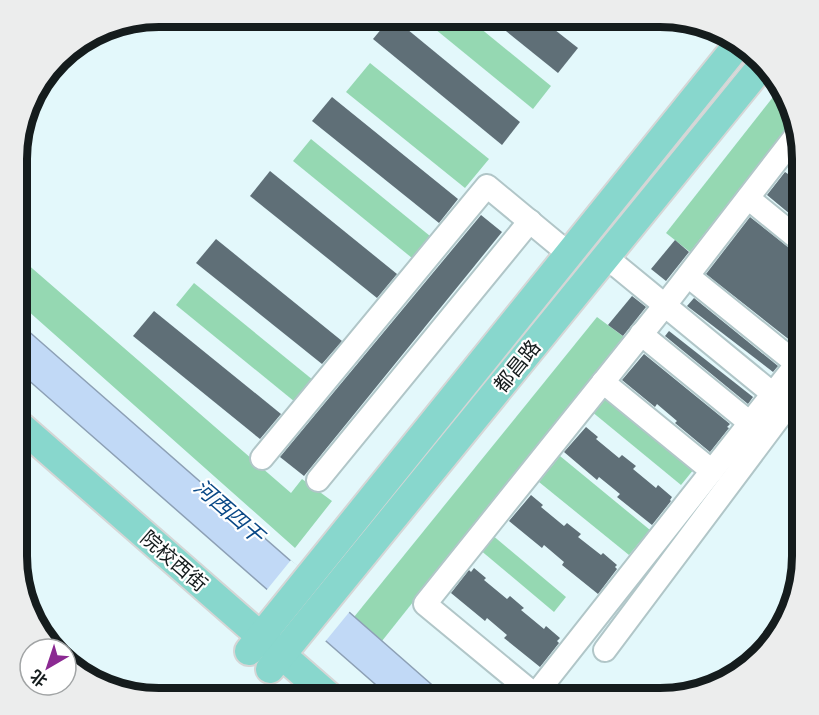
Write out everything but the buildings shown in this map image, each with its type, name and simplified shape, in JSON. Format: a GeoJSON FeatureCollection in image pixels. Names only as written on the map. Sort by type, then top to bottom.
{"type":"FeatureCollection","features":[{"type":"Feature","properties":{"kind":"main road","name":"都昌路"},"geometry":{"type":"LineString","coordinates":[[254,643],[734,50]]}},
{"type":"Feature","properties":{"kind":"main road","name":"都昌路"},"geometry":{"type":"LineString","coordinates":[[276,662],[758,71]]}},
{"type":"Feature","properties":{"kind":"main road","name":"院校西街"},"geometry":{"type":"LineString","coordinates":[[27,432],[254,643]]}},
{"type":"Feature","properties":{"kind":"main road","name":"院校西街"},"geometry":{"type":"LineString","coordinates":[[27,457],[276,662],[316,688]]}},
{"type":"Feature","properties":{"kind":"main road","name":"院校西街"},"geometry":{"type":"LineString","coordinates":[[276,662],[296,688]]}},
{"type":"Feature","properties":{"kind":"lane"},"geometry":{"type":"LineString","coordinates":[[527,688],[425,604],[688,276],[791,143]]}},
{"type":"Feature","properties":{"kind":"lane"},"geometry":{"type":"LineString","coordinates":[[262,458],[487,186],[569,254]]}},
{"type":"Feature","properties":{"kind":"lane"},"geometry":{"type":"LineString","coordinates":[[748,198],[792,234]]}},
{"type":"Feature","properties":{"kind":"lane"},"geometry":{"type":"LineString","coordinates":[[318,480],[530,221]]}},
{"type":"Feature","properties":{"kind":"lane"},"geometry":{"type":"LineString","coordinates":[[606,257],[773,394]]}},
{"type":"Feature","properties":{"kind":"lane"},"geometry":{"type":"LineString","coordinates":[[688,276],[792,354]]}},
{"type":"Feature","properties":{"kind":"lane"},"geometry":{"type":"LineString","coordinates":[[641,334],[750,423]]}},
{"type":"Feature","properties":{"kind":"lane"},"geometry":{"type":"LineString","coordinates":[[541,688],[792,370]]}},
{"type":"Feature","properties":{"kind":"lane"},"geometry":{"type":"LineString","coordinates":[[603,382],[712,471]]}},
{"type":"Feature","properties":{"kind":"lane"},"geometry":{"type":"LineString","coordinates":[[605,650],[792,400]]}},
{"type":"Feature","properties":{"kind":"green space"},"geometry":{"type":"Polygon","coordinates":[[[433,27],[479,27],[551,86],[533,109],[433,27]]]}},
{"type":"Feature","properties":{"kind":"green space"},"geometry":{"type":"Polygon","coordinates":[[[370,63],[489,159],[465,188],[346,92],[370,63]]]}},
{"type":"Feature","properties":{"kind":"green space"},"geometry":{"type":"Polygon","coordinates":[[[775,95],[788,127],[690,252],[666,233],[775,95]]]}},
{"type":"Feature","properties":{"kind":"green space"},"geometry":{"type":"Polygon","coordinates":[[[311,139],[430,236],[412,258],[293,161],[311,139]]]}},
{"type":"Feature","properties":{"kind":"green space"},"geometry":{"type":"Polygon","coordinates":[[[27,264],[291,493],[302,479],[332,501],[295,548],[27,310],[27,264]]]}},
{"type":"Feature","properties":{"kind":"green space"},"geometry":{"type":"Polygon","coordinates":[[[194,283],[313,380],[295,402],[176,305],[194,283]]]}},
{"type":"Feature","properties":{"kind":"green space"},"geometry":{"type":"Polygon","coordinates":[[[597,317],[624,337],[382,641],[354,617],[597,317]]]}},
{"type":"Feature","properties":{"kind":"green space"},"geometry":{"type":"Polygon","coordinates":[[[604,395],[694,469],[681,485],[591,411],[604,395]]]}},
{"type":"Feature","properties":{"kind":"green space"},"geometry":{"type":"Polygon","coordinates":[[[560,456],[650,530],[629,555],[539,482],[560,456]]]}},
{"type":"Feature","properties":{"kind":"green space"},"geometry":{"type":"Polygon","coordinates":[[[491,534],[566,597],[554,612],[479,549],[491,534]]]}},
{"type":"Feature","properties":{"kind":"water","name":"河西四干"},"geometry":{"type":"Polygon","coordinates":[[[27,330],[436,688],[380,688],[27,379],[27,330]]]}},
{"type":"Feature","properties":{"kind":"pier"},"geometry":{"type":"Polygon","coordinates":[[[291,560],[351,610],[324,643],[265,592],[291,560]]]}}]}
